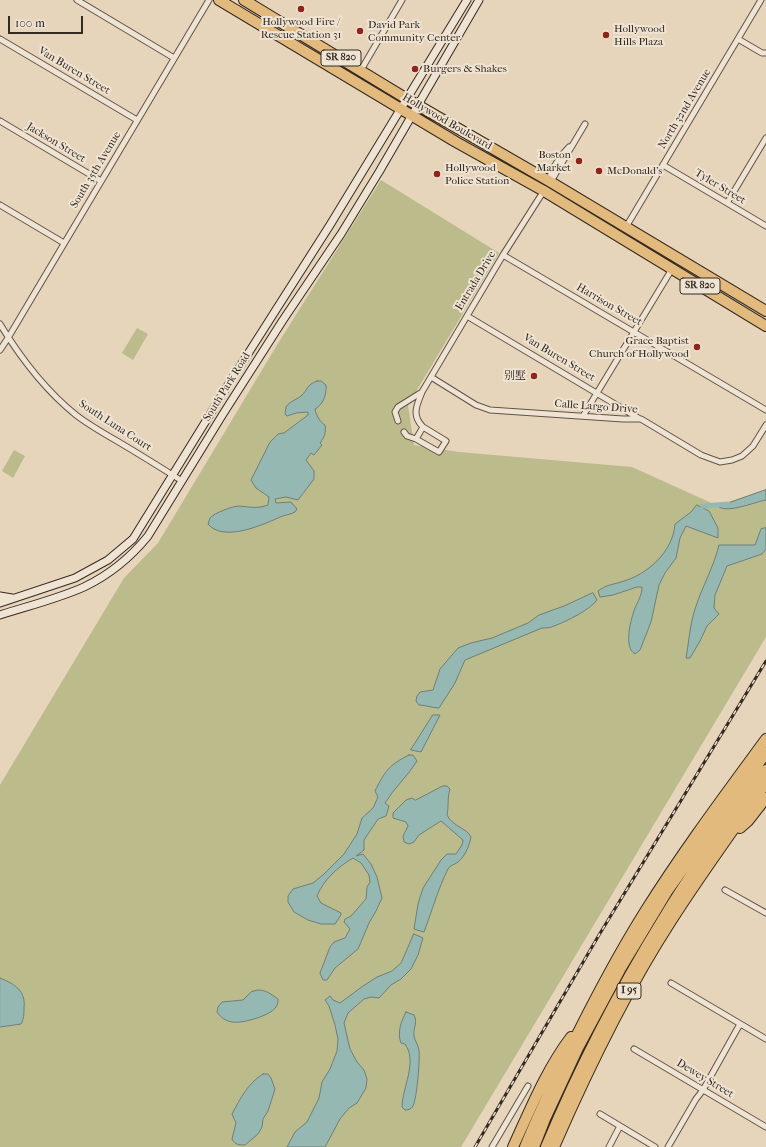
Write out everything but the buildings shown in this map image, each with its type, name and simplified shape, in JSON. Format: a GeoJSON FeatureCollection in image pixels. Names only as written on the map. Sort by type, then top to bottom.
{"type":"FeatureCollection","features":[{"type":"Feature","properties":{"kind":"highway","name":"Hollywood Boulevard"},"geometry":{"type":"LineString","coordinates":[[219,0],[412,115],[544,191],[766,326]]}},
{"type":"Feature","properties":{"kind":"highway","name":"Hollywood Boulevard"},"geometry":{"type":"LineString","coordinates":[[244,0],[417,105],[766,311]]}},
{"type":"Feature","properties":{"kind":"highway"},"geometry":{"type":"LineString","coordinates":[[634,246],[656,255],[667,252]]}},
{"type":"Feature","properties":{"kind":"highway"},"geometry":{"type":"LineString","coordinates":[[672,269],[680,267],[695,269]]}},
{"type":"Feature","properties":{"kind":"highway","name":"I 95"},"geometry":{"type":"LineString","coordinates":[[526,1147],[551,1088],[585,1017],[613,965],[647,909],[686,850],[766,739]]}},
{"type":"Feature","properties":{"kind":"highway"},"geometry":{"type":"LineString","coordinates":[[534,1147],[545,1119],[578,1048],[621,968],[668,890],[766,753]]}},
{"type":"Feature","properties":{"kind":"highway"},"geometry":{"type":"LineString","coordinates":[[546,1147],[565,1101],[608,1014],[663,919],[692,874],[766,770]]}},
{"type":"Feature","properties":{"kind":"highway","name":"I 95"},"geometry":{"type":"LineString","coordinates":[[554,1147],[591,1064],[637,977],[671,921],[766,783]]}},
{"type":"Feature","properties":{"kind":"highway"},"geometry":{"type":"LineString","coordinates":[[722,845],[748,821],[766,798]]}},
{"type":"Feature","properties":{"kind":"highway"},"geometry":{"type":"LineString","coordinates":[[513,1147],[544,1082],[562,1049],[585,1017]]}},
{"type":"Feature","properties":{"kind":"street"},"geometry":{"type":"LineString","coordinates":[[77,0],[174,58]]}},
{"type":"Feature","properties":{"kind":"street","name":"South 35th Avenue"},"geometry":{"type":"LineString","coordinates":[[0,350],[209,0]]}},
{"type":"Feature","properties":{"kind":"street"},"geometry":{"type":"LineString","coordinates":[[361,70],[402,0]]}},
{"type":"Feature","properties":{"kind":"street","name":"South Park Road"},"geometry":{"type":"LineString","coordinates":[[0,603],[76,578],[96,567],[122,549],[133,539],[230,382],[341,208],[467,0]]}},
{"type":"Feature","properties":{"kind":"street","name":"South Park Road"},"geometry":{"type":"LineString","coordinates":[[0,615],[84,587],[115,568],[139,547],[148,536],[283,320],[353,215],[479,0]]}},
{"type":"Feature","properties":{"kind":"street","name":"North 32nd Avenue"},"geometry":{"type":"LineString","coordinates":[[626,227],[761,0]]}},
{"type":"Feature","properties":{"kind":"street","name":"Van Buren Street"},"geometry":{"type":"LineString","coordinates":[[0,39],[137,120]]}},
{"type":"Feature","properties":{"kind":"street"},"geometry":{"type":"LineString","coordinates":[[738,39],[766,53]]}},
{"type":"Feature","properties":{"kind":"street","name":"Jackson Street"},"geometry":{"type":"LineString","coordinates":[[0,121],[101,181]]}},
{"type":"Feature","properties":{"kind":"street","name":"Entrada Drive"},"geometry":{"type":"LineString","coordinates":[[416,408],[422,392],[467,316],[585,124]]}},
{"type":"Feature","properties":{"kind":"street"},"geometry":{"type":"LineString","coordinates":[[727,203],[766,138]]}},
{"type":"Feature","properties":{"kind":"street","name":"Tyler Street"},"geometry":{"type":"LineString","coordinates":[[664,165],[766,226]]}},
{"type":"Feature","properties":{"kind":"street"},"geometry":{"type":"LineString","coordinates":[[0,205],[64,243]]}},
{"type":"Feature","properties":{"kind":"street"},"geometry":{"type":"LineString","coordinates":[[341,208],[353,215]]}},
{"type":"Feature","properties":{"kind":"street","name":"Harrison Street"},"geometry":{"type":"LineString","coordinates":[[503,256],[766,410]]}},
{"type":"Feature","properties":{"kind":"street"},"geometry":{"type":"LineString","coordinates":[[583,416],[633,331],[672,269]]}},
{"type":"Feature","properties":{"kind":"street","name":"Van Buren Street"},"geometry":{"type":"LineString","coordinates":[[467,316],[641,419]]}},
{"type":"Feature","properties":{"kind":"street","name":"South Luna Court"},"geometry":{"type":"LineString","coordinates":[[0,324],[8,338],[30,368],[50,391],[76,414],[182,481]]}},
{"type":"Feature","properties":{"kind":"street","name":"Calle Largo Drive"},"geometry":{"type":"LineString","coordinates":[[431,377],[476,405],[490,410],[641,419],[701,455],[720,462],[732,460],[742,456],[753,446],[766,425]]}},
{"type":"Feature","properties":{"kind":"street"},"geometry":{"type":"LineString","coordinates":[[398,421],[395,412],[398,407],[422,392]]}},
{"type":"Feature","properties":{"kind":"street"},"geometry":{"type":"LineString","coordinates":[[404,432],[408,436],[439,452],[446,441],[423,427],[419,423],[416,408],[406,402]]}},
{"type":"Feature","properties":{"kind":"street"},"geometry":{"type":"LineString","coordinates":[[416,439],[423,427]]}},
{"type":"Feature","properties":{"kind":"street"},"geometry":{"type":"LineString","coordinates":[[0,596],[14,599]]}},
{"type":"Feature","properties":{"kind":"street"},"geometry":{"type":"LineString","coordinates":[[725,890],[765,911]]}},
{"type":"Feature","properties":{"kind":"street"},"geometry":{"type":"LineString","coordinates":[[671,983],[766,1039]]}},
{"type":"Feature","properties":{"kind":"street"},"geometry":{"type":"LineString","coordinates":[[668,1147],[696,1099],[703,1090],[740,1024]]}},
{"type":"Feature","properties":{"kind":"street","name":"Dewey Street"},"geometry":{"type":"LineString","coordinates":[[634,1048],[766,1127]]}},
{"type":"Feature","properties":{"kind":"street"},"geometry":{"type":"LineString","coordinates":[[492,1147],[528,1086]]}},
{"type":"Feature","properties":{"kind":"street"},"geometry":{"type":"LineString","coordinates":[[600,1114],[655,1147]]}},
{"type":"Feature","properties":{"kind":"street"},"geometry":{"type":"LineString","coordinates":[[609,1147],[620,1126]]}},
{"type":"Feature","properties":{"kind":"green space"},"geometry":{"type":"Polygon","coordinates":[[[381,180],[499,253],[408,405],[414,445],[459,452],[632,467],[718,506],[766,489],[766,637],[461,1147],[0,1147],[0,785],[124,578],[158,543],[277,345],[381,180]]]}},
{"type":"Feature","properties":{"kind":"green space"},"geometry":{"type":"Polygon","coordinates":[[[137,328],[148,334],[133,360],[122,353],[137,328]]]}},
{"type":"Feature","properties":{"kind":"green space"},"geometry":{"type":"Polygon","coordinates":[[[14,450],[25,456],[13,478],[2,471],[14,450]]]}},
{"type":"Feature","properties":{"kind":"water"},"geometry":{"type":"Polygon","coordinates":[[[321,381],[326,385],[324,399],[315,409],[318,418],[325,425],[325,430],[324,436],[320,443],[322,445],[314,455],[311,453],[306,460],[314,471],[314,479],[298,500],[286,497],[275,499],[276,503],[291,502],[297,509],[295,512],[242,531],[223,532],[208,524],[212,516],[228,508],[236,506],[257,507],[268,505],[269,497],[256,488],[251,480],[270,442],[278,434],[284,433],[308,415],[308,412],[296,413],[287,416],[285,414],[286,407],[301,396],[311,384],[321,381]]]}},
{"type":"Feature","properties":{"kind":"water"},"geometry":{"type":"Polygon","coordinates":[[[766,490],[766,500],[729,509],[719,507],[720,506],[766,490]]]}},
{"type":"Feature","properties":{"kind":"water"},"geometry":{"type":"Polygon","coordinates":[[[697,505],[709,511],[718,528],[718,538],[686,526],[680,538],[676,558],[665,573],[659,585],[651,622],[640,650],[635,654],[629,645],[629,632],[635,608],[641,595],[642,587],[600,597],[598,591],[606,586],[631,579],[649,568],[664,553],[673,534],[675,524],[691,512],[697,505]]]}},
{"type":"Feature","properties":{"kind":"water"},"geometry":{"type":"Polygon","coordinates":[[[766,528],[766,549],[762,554],[727,566],[715,595],[714,608],[719,614],[707,626],[690,658],[686,658],[694,612],[719,545],[755,545],[761,529],[766,528]]]}},
{"type":"Feature","properties":{"kind":"water"},"geometry":{"type":"Polygon","coordinates":[[[593,593],[597,600],[594,604],[571,619],[551,627],[542,628],[465,660],[455,683],[439,708],[419,705],[416,701],[420,692],[433,690],[440,669],[458,648],[492,638],[528,623],[539,615],[593,593]]]}},
{"type":"Feature","properties":{"kind":"water"},"geometry":{"type":"Polygon","coordinates":[[[433,715],[440,715],[421,752],[411,750],[433,715]]]}},
{"type":"Feature","properties":{"kind":"water"},"geometry":{"type":"Polygon","coordinates":[[[409,755],[413,755],[417,761],[385,803],[389,806],[386,816],[378,819],[364,840],[364,850],[356,856],[363,854],[371,864],[377,877],[382,898],[358,949],[335,968],[327,980],[323,980],[320,973],[330,947],[334,942],[345,938],[350,929],[344,922],[345,919],[351,916],[366,899],[367,887],[370,882],[369,875],[361,863],[353,858],[337,869],[323,884],[317,896],[321,903],[341,913],[335,924],[321,924],[308,920],[294,912],[288,902],[288,896],[293,889],[313,883],[344,854],[357,834],[362,818],[373,808],[378,797],[375,791],[385,773],[397,762],[409,755]]]}},
{"type":"Feature","properties":{"kind":"water"},"geometry":{"type":"Polygon","coordinates":[[[443,786],[447,786],[450,789],[447,815],[471,837],[468,848],[463,857],[448,869],[444,877],[424,932],[414,929],[418,904],[423,888],[441,860],[447,854],[456,854],[462,845],[463,840],[441,821],[419,835],[414,842],[409,844],[404,842],[403,836],[408,826],[406,822],[393,818],[393,813],[406,800],[412,798],[415,800],[443,786]]]}},
{"type":"Feature","properties":{"kind":"water"},"geometry":{"type":"Polygon","coordinates":[[[414,934],[423,938],[418,955],[411,969],[401,979],[391,985],[379,998],[371,997],[364,999],[348,1013],[344,1023],[350,1049],[357,1062],[364,1070],[367,1079],[366,1088],[357,1103],[349,1108],[340,1119],[325,1147],[287,1147],[295,1132],[307,1122],[319,1098],[322,1082],[330,1069],[337,1051],[338,1039],[335,1025],[329,1006],[325,1000],[330,996],[333,1000],[340,1003],[377,977],[392,971],[401,963],[414,934]]]}},
{"type":"Feature","properties":{"kind":"water"},"geometry":{"type":"Polygon","coordinates":[[[0,978],[15,986],[23,997],[24,1016],[21,1024],[0,1027],[0,978]]]}},
{"type":"Feature","properties":{"kind":"water"},"geometry":{"type":"Polygon","coordinates":[[[258,990],[271,994],[278,999],[275,1009],[257,1018],[243,1022],[232,1022],[226,1020],[217,1012],[218,1007],[222,1002],[243,1000],[251,992],[258,990]]]}},
{"type":"Feature","properties":{"kind":"water"},"geometry":{"type":"Polygon","coordinates":[[[406,1012],[414,1015],[414,1036],[419,1048],[416,1095],[413,1106],[409,1110],[405,1110],[402,1107],[410,1067],[409,1051],[405,1044],[401,1043],[399,1035],[401,1023],[406,1012]]]}},
{"type":"Feature","properties":{"kind":"water"},"geometry":{"type":"Polygon","coordinates":[[[263,1074],[268,1074],[275,1089],[268,1111],[263,1119],[262,1127],[258,1134],[245,1145],[237,1144],[232,1139],[236,1123],[232,1114],[241,1097],[253,1082],[263,1074]]]}},
{"type":"Feature","properties":{"kind":"waterway"},"geometry":{"type":"LineString","coordinates":[[703,506],[728,504]]}},
{"type":"Feature","properties":{"kind":"tunnel"},"geometry":{"type":"LineString","coordinates":[[398,421],[404,432]]}},
{"type":"Feature","properties":{"kind":"railway"},"geometry":{"type":"LineString","coordinates":[[475,1147],[599,935],[766,661]]}},
{"type":"Feature","properties":{"kind":"place","name":"Hollywood Fire / Rescue Station 31"},"geometry":{"type":"Point","coordinates":[301,9]}},
{"type":"Feature","properties":{"kind":"place","name":"David Park Community Center"},"geometry":{"type":"Point","coordinates":[360,31]}},
{"type":"Feature","properties":{"kind":"place","name":"Hollywood Hills Plaza"},"geometry":{"type":"Point","coordinates":[606,35]}},
{"type":"Feature","properties":{"kind":"place","name":"Burgers & Shakes"},"geometry":{"type":"Point","coordinates":[415,69]}},
{"type":"Feature","properties":{"kind":"place","name":"Boston Market"},"geometry":{"type":"Point","coordinates":[579,161]}},
{"type":"Feature","properties":{"kind":"place","name":"McDonald's"},"geometry":{"type":"Point","coordinates":[599,171]}},
{"type":"Feature","properties":{"kind":"place","name":"Hollywood Police Station"},"geometry":{"type":"Point","coordinates":[437,174]}},
{"type":"Feature","properties":{"kind":"place","name":"Grace Baptist Church of Hollywood"},"geometry":{"type":"Point","coordinates":[697,347]}},
{"type":"Feature","properties":{"kind":"place","name":"别墅"},"geometry":{"type":"Point","coordinates":[534,376]}}]}
